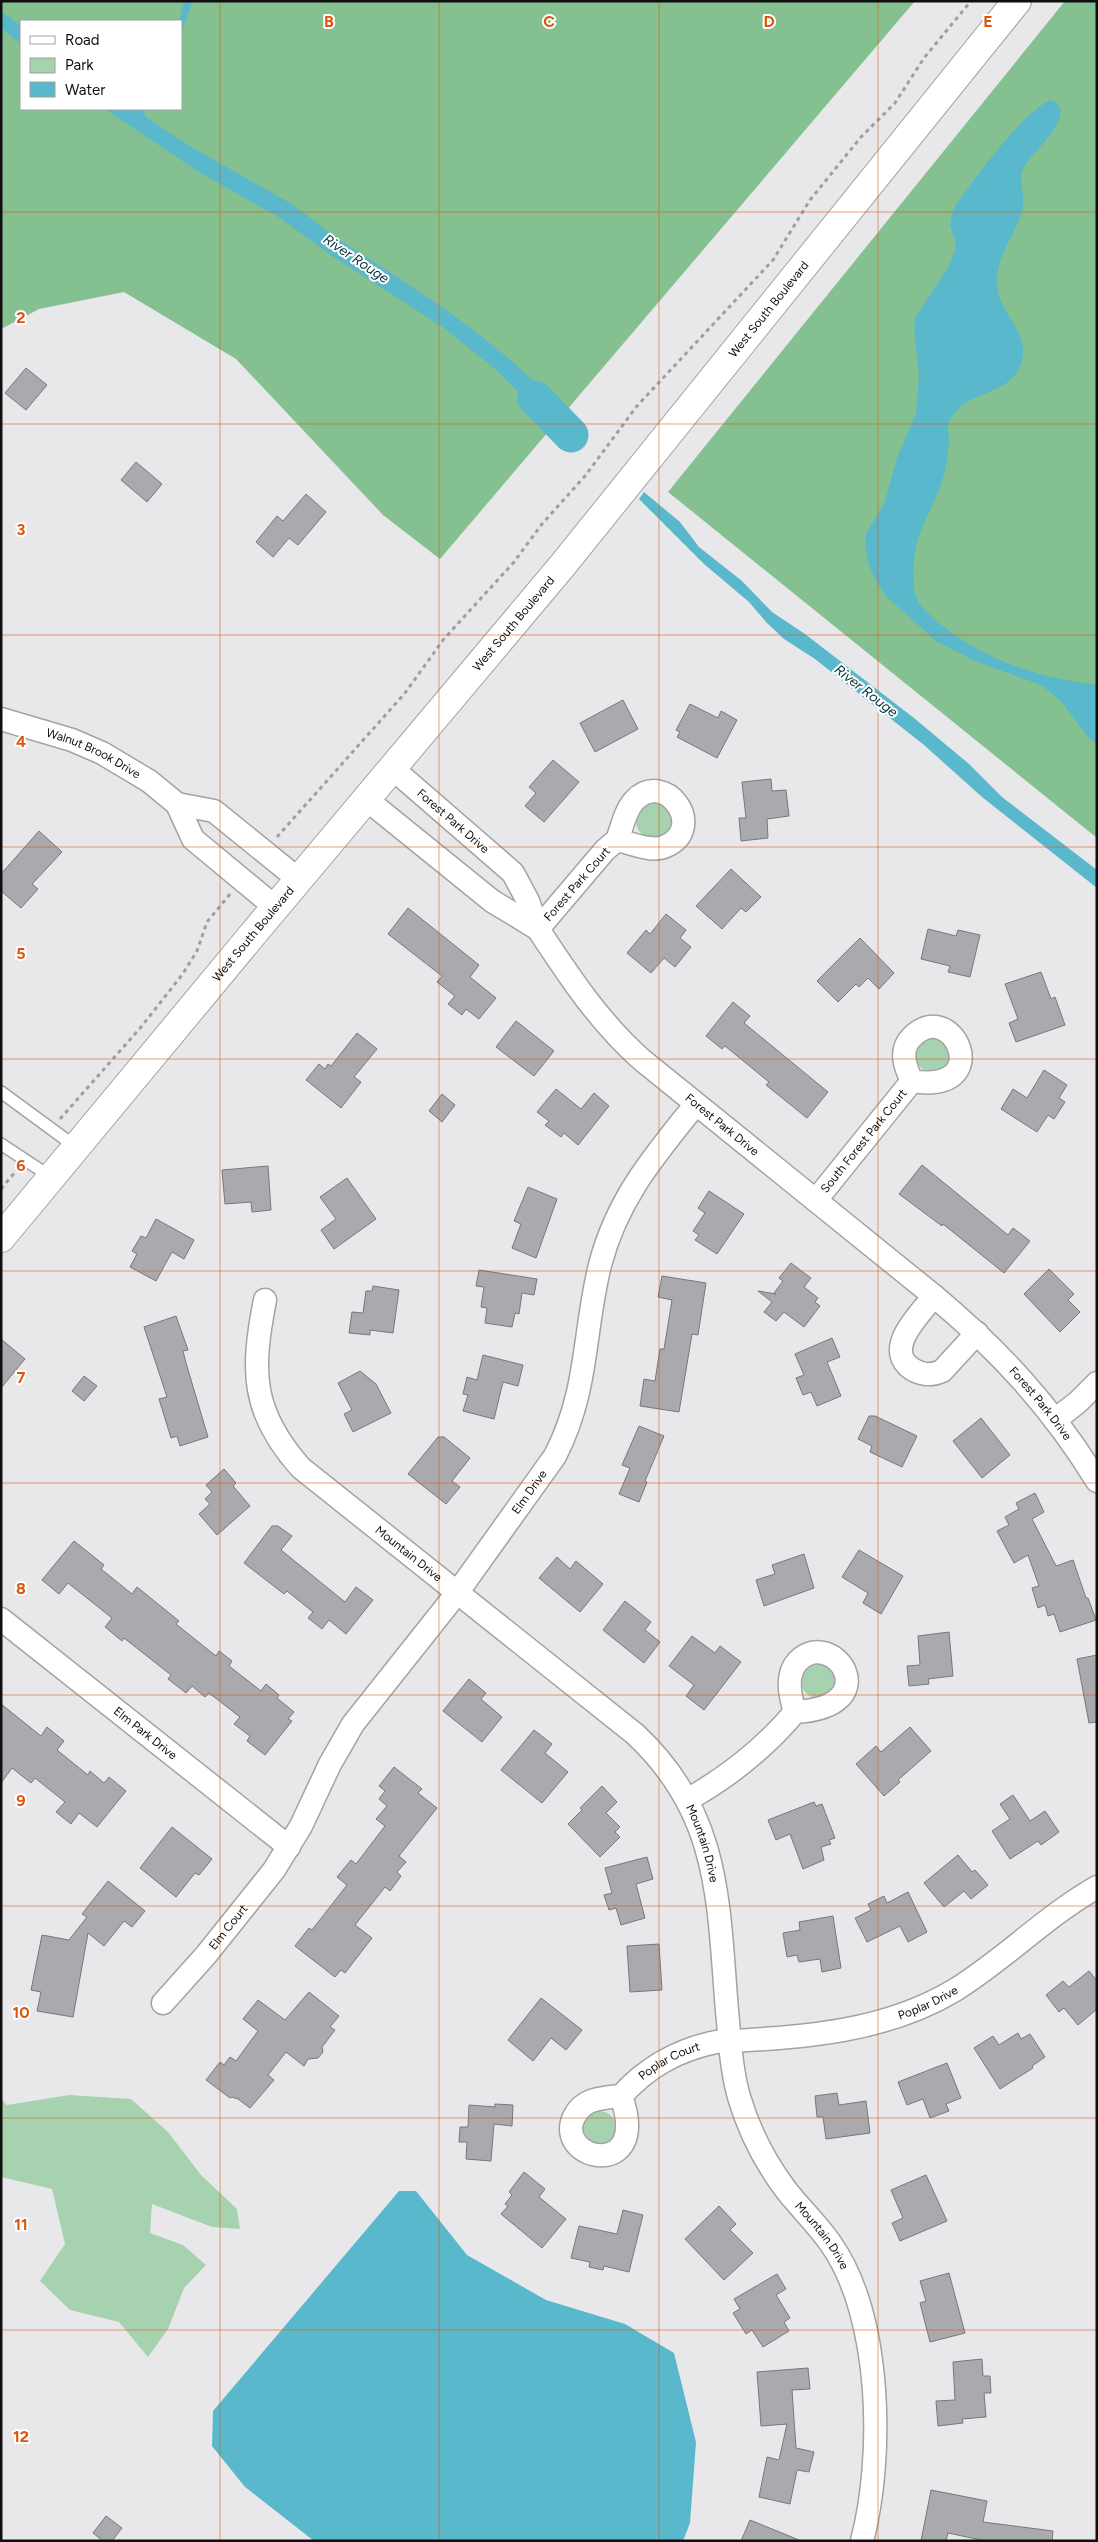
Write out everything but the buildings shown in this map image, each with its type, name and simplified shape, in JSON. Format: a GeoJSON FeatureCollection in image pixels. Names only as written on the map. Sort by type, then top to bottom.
{"type":"FeatureCollection","features":[{"type":"Feature","properties":{"kind":"main road","name":"West South Boulevard"},"geometry":{"type":"LineString","coordinates":[[1,1238],[580,543],[1017,1]]}},
{"type":"Feature","properties":{"kind":"street","name":"Walnut Brook Drive"},"geometry":{"type":"LineString","coordinates":[[1,719],[72,740],[128,766],[177,804],[214,811],[298,880]]}},
{"type":"Feature","properties":{"kind":"street","name":"Forest Park Drive"},"geometry":{"type":"LineString","coordinates":[[392,768],[513,873],[528,901],[538,929],[607,1027],[642,1060],[934,1296],[977,1333],[1032,1389],[1097,1481]]}},
{"type":"Feature","properties":{"kind":"street","name":"Forest Park Drive"},"geometry":{"type":"LineString","coordinates":[[366,799],[492,901],[538,929]]}},
{"type":"Feature","properties":{"kind":"street","name":"Walnut Brook Drive"},"geometry":{"type":"LineString","coordinates":[[177,804],[193,839],[275,908]]}},
{"type":"Feature","properties":{"kind":"street"},"geometry":{"type":"LineString","coordinates":[[222,863],[244,836]]}},
{"type":"Feature","properties":{"kind":"street","name":"Forest Park Court"},"geometry":{"type":"LineString","coordinates":[[538,929],[605,850],[617,840]]}},
{"type":"Feature","properties":{"kind":"street","name":"South Forest Park Court"},"geometry":{"type":"LineString","coordinates":[[816,1200],[912,1081]]}},
{"type":"Feature","properties":{"kind":"street","name":"Elm Drive"},"geometry":{"type":"LineString","coordinates":[[289,1848],[330,1764],[353,1724],[457,1592],[545,1472],[564,1436],[578,1397],[600,1268],[614,1222],[639,1176],[696,1104]]}},
{"type":"Feature","properties":{"kind":"street"},"geometry":{"type":"LineString","coordinates":[[934,1296],[902,1339],[901,1351],[909,1367],[925,1375],[934,1375],[942,1371],[977,1333]]}},
{"type":"Feature","properties":{"kind":"street","name":"Mountain Drive"},"geometry":{"type":"LineString","coordinates":[[265,1300],[257,1339],[256,1372],[264,1414],[284,1449],[301,1468],[635,1734],[672,1774],[687,1800],[705,1841],[718,1896],[730,2041],[736,2084],[753,2135],[775,2174],[832,2245],[843,2264],[860,2308],[871,2367],[876,2418],[872,2493],[862,2541]]}},
{"type":"Feature","properties":{"kind":"street"},"geometry":{"type":"LineString","coordinates":[[1055,1420],[1078,1402],[1097,1383]]}},
{"type":"Feature","properties":{"kind":"street","name":"Elm Park Drive"},"geometry":{"type":"LineString","coordinates":[[1,1619],[289,1848]]}},
{"type":"Feature","properties":{"kind":"street"},"geometry":{"type":"LineString","coordinates":[[687,1800],[738,1769],[776,1735],[795,1712]]}},
{"type":"Feature","properties":{"kind":"street","name":"Elm Court"},"geometry":{"type":"LineString","coordinates":[[163,2003],[236,1918],[289,1848]]}},
{"type":"Feature","properties":{"kind":"street","name":"Poplar Drive"},"geometry":{"type":"LineString","coordinates":[[730,2041],[850,2030],[904,2016],[955,1990],[1062,1908],[1097,1887]]}},
{"type":"Feature","properties":{"kind":"street","name":"Poplar Court"},"geometry":{"type":"LineString","coordinates":[[621,2096],[644,2073],[673,2055],[698,2046],[730,2041]]}},
{"type":"Feature","properties":{"kind":"lane"},"geometry":{"type":"LineString","coordinates":[[1,1092],[76,1147]]}},
{"type":"Feature","properties":{"kind":"lane"},"geometry":{"type":"LineString","coordinates":[[1,1144],[51,1177]]}},
{"type":"Feature","properties":{"kind":"path"},"geometry":{"type":"LineString","coordinates":[[280,833],[405,693],[443,640],[514,562],[542,524],[573,491],[637,406],[773,260],[810,200],[861,137],[895,103],[924,58],[971,1]]}},
{"type":"Feature","properties":{"kind":"path"},"geometry":{"type":"LineString","coordinates":[[52,1128],[141,1027],[182,976],[196,951],[207,922],[225,900]]}},
{"type":"Feature","properties":{"kind":"path"},"geometry":{"type":"LineString","coordinates":[[1,1189],[25,1159]]}},
{"type":"Feature","properties":{"kind":"green space"},"geometry":{"type":"Polygon","coordinates":[[[1,1],[915,1],[440,559],[383,515],[236,359],[124,292],[39,309],[1,329],[1,1]]]}},
{"type":"Feature","properties":{"kind":"green space"},"geometry":{"type":"Polygon","coordinates":[[[1065,1],[1097,1],[1097,838],[668,492],[1065,1]]]}},
{"type":"Feature","properties":{"kind":"green space"},"geometry":{"type":"Polygon","coordinates":[[[654,803],[666,809],[672,821],[666,833],[654,839],[642,833],[636,821],[642,809],[654,803]]]}},
{"type":"Feature","properties":{"kind":"green space"},"geometry":{"type":"Polygon","coordinates":[[[932,1038],[939,1039],[944,1043],[948,1048],[948,1062],[944,1067],[939,1071],[932,1072],[925,1071],[920,1067],[916,1062],[915,1055],[916,1048],[920,1043],[925,1039],[932,1038]]]}},
{"type":"Feature","properties":{"kind":"green space"},"geometry":{"type":"Polygon","coordinates":[[[818,1664],[825,1665],[830,1669],[834,1674],[834,1688],[830,1693],[825,1697],[818,1698],[811,1697],[806,1693],[802,1688],[801,1681],[802,1674],[806,1669],[811,1665],[818,1664]]]}},
{"type":"Feature","properties":{"kind":"green space"},"geometry":{"type":"Polygon","coordinates":[[[69,2095],[131,2099],[168,2132],[201,2175],[237,2209],[240,2229],[212,2227],[152,2204],[150,2233],[183,2245],[206,2265],[184,2288],[168,2329],[148,2357],[119,2322],[70,2310],[40,2281],[65,2244],[52,2189],[1,2177],[1,2099],[7,2105],[69,2095]]]}},
{"type":"Feature","properties":{"kind":"green space"},"geometry":{"type":"Polygon","coordinates":[[[599,2111],[606,2112],[611,2116],[615,2121],[615,2135],[611,2140],[606,2144],[599,2145],[592,2144],[587,2140],[583,2135],[582,2128],[583,2121],[587,2116],[592,2112],[599,2111]]]}},
{"type":"Feature","properties":{"kind":"water"},"geometry":{"type":"Polygon","coordinates":[[[184,1],[193,1],[182,30],[182,20],[179,20],[184,1]]]}},
{"type":"Feature","properties":{"kind":"water"},"geometry":{"type":"Polygon","coordinates":[[[1,11],[20,25],[20,43],[1,28],[1,11]]]}},
{"type":"Feature","properties":{"kind":"water"},"geometry":{"type":"Polygon","coordinates":[[[1051,100],[1059,106],[1061,115],[1050,135],[1022,172],[1022,211],[1001,258],[997,277],[997,288],[1000,298],[1019,333],[1022,343],[1021,364],[1015,375],[1007,383],[966,403],[957,410],[950,420],[945,469],[939,491],[917,542],[913,582],[917,599],[927,612],[956,636],[975,647],[993,657],[1033,672],[1054,678],[1097,685],[1097,744],[1087,736],[1061,701],[1041,685],[975,661],[936,641],[886,596],[876,581],[869,565],[865,548],[866,533],[884,505],[897,458],[916,413],[919,375],[914,329],[916,316],[948,268],[955,250],[956,243],[950,226],[952,212],[970,185],[1012,133],[1040,106],[1051,100]]]}},
{"type":"Feature","properties":{"kind":"water"},"geometry":{"type":"Polygon","coordinates":[[[106,110],[144,110],[145,116],[180,139],[288,202],[484,338],[554,399],[574,428],[566,434],[560,433],[495,369],[444,328],[332,256],[280,218],[199,172],[106,110]]]}},
{"type":"Feature","properties":{"kind":"water"},"geometry":{"type":"Polygon","coordinates":[[[644,492],[680,522],[699,547],[742,581],[772,612],[805,634],[914,718],[969,764],[1002,797],[1097,870],[1097,888],[982,797],[924,745],[815,659],[784,639],[749,602],[704,564],[639,499],[644,492]]]}},
{"type":"Feature","properties":{"kind":"water"},"geometry":{"type":"Polygon","coordinates":[[[399,2191],[416,2191],[467,2255],[546,2300],[625,2324],[674,2353],[696,2442],[690,2523],[683,2541],[314,2541],[245,2487],[212,2446],[213,2411],[399,2191]]]}},
{"type":"Feature","properties":{"kind":"waterway","name":"River Rouge"},"geometry":{"type":"LineString","coordinates":[[535,398],[571,435]]}}]}
